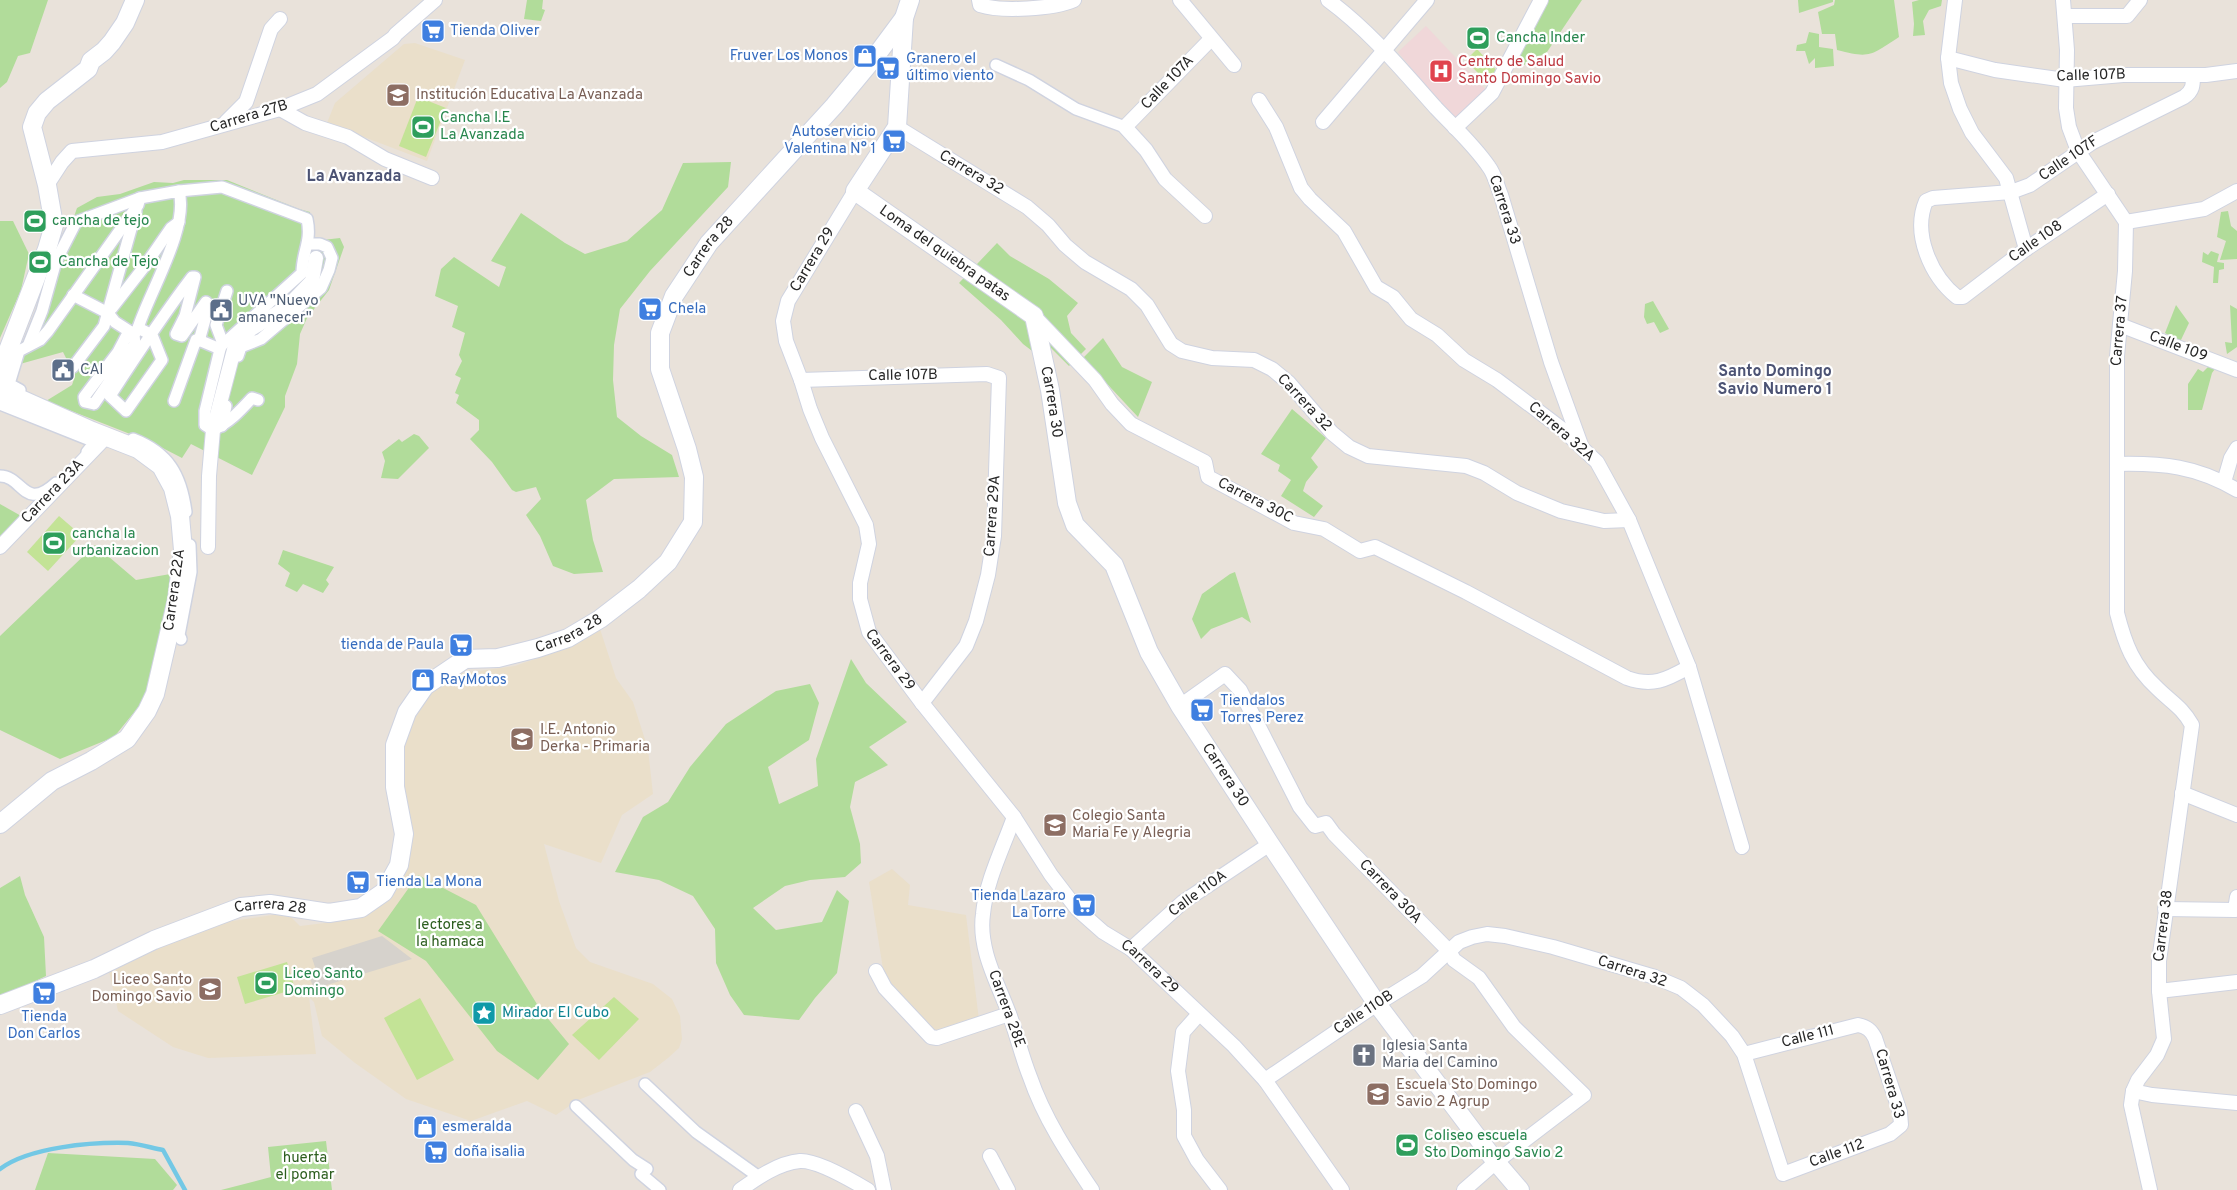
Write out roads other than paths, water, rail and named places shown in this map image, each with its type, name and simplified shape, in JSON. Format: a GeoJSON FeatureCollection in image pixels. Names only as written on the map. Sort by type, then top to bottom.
{"type":"FeatureCollection","features":[{"type":"Feature","properties":{"kind":"street"},"geometry":{"type":"LineString","coordinates":[[0,371],[47,249],[54,225],[47,185],[32,127],[37,113],[47,101],[88,69],[91,61],[104,51],[125,23],[135,0]]}},
{"type":"Feature","properties":{"kind":"street","name":"Carrera 27B"},"geometry":{"type":"LineString","coordinates":[[47,185],[62,162],[72,151],[162,142],[280,109],[317,94],[393,38],[435,0]]}},
{"type":"Feature","properties":{"kind":"street","name":"Carrera 28"},"geometry":{"type":"LineString","coordinates":[[0,1005],[94,968],[154,940],[241,907],[270,904],[329,913],[361,908],[384,892],[399,865],[404,834],[395,787],[395,745],[408,712],[425,686],[465,659],[498,658],[538,648],[568,638],[600,619],[639,589],[668,562],[693,522],[694,477],[660,369],[660,333],[674,296],[709,243],[834,106],[878,53],[904,18],[910,0]]}},
{"type":"Feature","properties":{"kind":"street"},"geometry":{"type":"LineString","coordinates":[[980,2],[990,8],[1048,8],[1074,0]]}},
{"type":"Feature","properties":{"kind":"street"},"geometry":{"type":"LineString","coordinates":[[1180,0],[1234,65]]}},
{"type":"Feature","properties":{"kind":"street","name":"Carrera 33"},"geometry":{"type":"LineString","coordinates":[[1328,0],[1347,14],[1384,51],[1474,147],[1490,169],[1501,195],[1551,362],[1582,446]]}},
{"type":"Feature","properties":{"kind":"street"},"geometry":{"type":"LineString","coordinates":[[1323,122],[1427,0]]}},
{"type":"Feature","properties":{"kind":"street"},"geometry":{"type":"LineString","coordinates":[[1455,128],[1492,93],[1541,0]]}},
{"type":"Feature","properties":{"kind":"street"},"geometry":{"type":"LineString","coordinates":[[1955,0],[1948,58],[1951,83],[1960,109],[1972,133],[2004,174],[2011,192],[2026,249]]}},
{"type":"Feature","properties":{"kind":"street"},"geometry":{"type":"LineString","coordinates":[[2064,0],[2066,16],[2065,80],[2069,127],[2078,151],[2126,222],[2204,208],[2237,190]]}},
{"type":"Feature","properties":{"kind":"street"},"geometry":{"type":"LineString","coordinates":[[2066,16],[2127,16],[2140,0]]}},
{"type":"Feature","properties":{"kind":"street","name":"Carrera 29"},"geometry":{"type":"LineString","coordinates":[[904,18],[896,127],[855,190],[788,301],[783,321],[786,341],[810,409],[822,438],[866,525],[868,544],[860,583],[860,599],[869,632],[922,703],[1014,817],[1051,875],[1077,908],[1103,932],[1131,949],[1234,1046],[1265,1080],[1342,1190]]}},
{"type":"Feature","properties":{"kind":"street"},"geometry":{"type":"LineString","coordinates":[[224,124],[246,102],[271,29],[280,20]]}},
{"type":"Feature","properties":{"kind":"street","name":"Calle 107A"},"geometry":{"type":"LineString","coordinates":[[1125,127],[1211,39]]}},
{"type":"Feature","properties":{"kind":"street","name":"Calle 107B"},"geometry":{"type":"LineString","coordinates":[[1948,58],[1995,70],[2065,80],[2123,75],[2193,75],[2237,71]]}},
{"type":"Feature","properties":{"kind":"street"},"geometry":{"type":"LineString","coordinates":[[996,65],[1029,80],[1076,109],[1125,127],[1146,150],[1165,179],[1205,216]]}},
{"type":"Feature","properties":{"kind":"street","name":"Calle 107F"},"geometry":{"type":"LineString","coordinates":[[1967,294],[1963,297],[1957,297],[1950,291],[1933,268],[1921,230],[1926,201],[1933,198],[2011,192],[2030,185],[2078,151],[2108,133],[2190,93],[2193,86],[2193,75]]}},
{"type":"Feature","properties":{"kind":"street","name":"Carrera 32A"},"geometry":{"type":"LineString","coordinates":[[1259,100],[1276,126],[1301,188],[1344,231],[1376,287],[1393,297],[1410,319],[1437,335],[1464,360],[1497,380],[1582,446],[1597,462],[1629,520],[1689,667],[1742,847]]}},
{"type":"Feature","properties":{"kind":"street"},"geometry":{"type":"LineString","coordinates":[[280,109],[305,123],[348,137],[385,159],[432,178]]}},
{"type":"Feature","properties":{"kind":"street","name":"Carrera 32"},"geometry":{"type":"LineString","coordinates":[[896,127],[1027,207],[1085,262],[1131,289],[1147,305],[1171,344],[1182,351],[1212,358],[1254,360],[1272,369],[1289,383],[1332,433],[1349,447],[1376,457],[1466,466],[1484,473],[1517,493],[1561,511],[1604,520],[1629,520]]}},
{"type":"Feature","properties":{"kind":"street"},"geometry":{"type":"LineString","coordinates":[[28,346],[42,311],[56,261],[76,222],[139,201],[179,191],[222,187],[307,219],[309,244],[302,258],[302,274],[298,279],[220,348]]}},
{"type":"Feature","properties":{"kind":"street","name":"Loma del quiebra patas"},"geometry":{"type":"LineString","coordinates":[[855,190],[1034,316]]}},
{"type":"Feature","properties":{"kind":"street"},"geometry":{"type":"LineString","coordinates":[[73,295],[108,313],[115,322],[129,331],[118,352],[84,397],[85,402],[94,404],[131,350],[180,221],[181,199],[179,191]]}},
{"type":"Feature","properties":{"kind":"street","name":"Calle 108"},"geometry":{"type":"LineString","coordinates":[[1967,294],[2026,249],[2108,194]]}},
{"type":"Feature","properties":{"kind":"street"},"geometry":{"type":"LineString","coordinates":[[139,201],[40,340],[19,351],[9,384],[31,397],[146,444],[163,456],[176,472],[184,492],[191,550],[191,572],[179,635],[181,638]]}},
{"type":"Feature","properties":{"kind":"street"},"geometry":{"type":"LineString","coordinates":[[73,367],[104,326],[139,201]]}},
{"type":"Feature","properties":{"kind":"street"},"geometry":{"type":"LineString","coordinates":[[108,313],[144,267],[170,228],[180,221]]}},
{"type":"Feature","properties":{"kind":"street","name":"Carrera 37"},"geometry":{"type":"LineString","coordinates":[[2126,222],[2125,271],[2117,356],[2116,613],[2126,646],[2143,673]]}},
{"type":"Feature","properties":{"kind":"street"},"geometry":{"type":"LineString","coordinates":[[218,428],[235,364],[242,347],[261,338],[321,288],[332,258],[327,247],[320,244],[309,244]]}},
{"type":"Feature","properties":{"kind":"street"},"geometry":{"type":"LineString","coordinates":[[208,547],[208,476],[235,346],[251,329],[287,307],[312,281],[316,258]]}},
{"type":"Feature","properties":{"kind":"street"},"geometry":{"type":"LineString","coordinates":[[138,328],[152,335],[162,360],[126,411],[110,396],[152,335],[192,277],[195,277],[193,289],[176,334],[182,336],[206,302],[209,305],[198,340],[196,340],[174,400]]}},
{"type":"Feature","properties":{"kind":"street"},"geometry":{"type":"LineString","coordinates":[[227,291],[216,325],[222,341],[205,411],[205,426],[218,428],[232,420],[252,398],[258,400]]}},
{"type":"Feature","properties":{"kind":"street","name":"Carrera 30C"},"geometry":{"type":"LineString","coordinates":[[1034,316],[1089,374],[1112,404],[1131,424],[1205,462],[1208,477],[1294,522],[1324,529],[1360,551],[1374,547],[1418,567],[1626,678],[1642,683],[1654,682],[1689,667]]}},
{"type":"Feature","properties":{"kind":"street","name":"Carrera 30"},"geometry":{"type":"LineString","coordinates":[[1034,316],[1050,390],[1067,503],[1075,525],[1114,565],[1142,638],[1180,706],[1377,1004],[1496,1162],[1520,1190]]}},
{"type":"Feature","properties":{"kind":"street","name":"Calle 109"},"geometry":{"type":"LineString","coordinates":[[2120,325],[2237,370]]}},
{"type":"Feature","properties":{"kind":"street"},"geometry":{"type":"LineString","coordinates":[[198,340],[220,348]]}},
{"type":"Feature","properties":{"kind":"street","name":"Calle 107B"},"geometry":{"type":"LineString","coordinates":[[801,380],[987,374],[999,378],[1000,383]]}},
{"type":"Feature","properties":{"kind":"street","name":"Carrera 22A"},"geometry":{"type":"LineString","coordinates":[[0,382],[8,393],[106,437],[138,449],[161,466],[174,488],[180,516],[183,550],[177,599],[155,694],[147,711],[127,739],[52,781],[0,824]]}},
{"type":"Feature","properties":{"kind":"street","name":"Carrera 29A"},"geometry":{"type":"LineString","coordinates":[[922,703],[966,646],[976,621],[988,575],[994,536],[1000,383]]}},
{"type":"Feature","properties":{"kind":"street"},"geometry":{"type":"LineString","coordinates":[[0,404],[95,442],[49,489],[32,495],[25,492],[5,476],[0,476]]}},
{"type":"Feature","properties":{"kind":"street","name":"Carrera 23A"},"geometry":{"type":"LineString","coordinates":[[0,547],[106,437]]}},
{"type":"Feature","properties":{"kind":"street"},"geometry":{"type":"LineString","coordinates":[[2224,482],[2237,448]]}},
{"type":"Feature","properties":{"kind":"street"},"geometry":{"type":"LineString","coordinates":[[2117,464],[2172,465],[2199,471],[2237,490]]}},
{"type":"Feature","properties":{"kind":"street","name":"Carrera 38"},"geometry":{"type":"LineString","coordinates":[[2133,1091],[2138,1080],[2157,1055],[2164,1039],[2159,990],[2159,961],[2182,793],[2192,741],[2192,725],[2185,712],[2157,689],[2143,673]]}},
{"type":"Feature","properties":{"kind":"street","name":"Carrera 30A"},"geometry":{"type":"LineString","coordinates":[[1180,706],[1225,674],[1240,690],[1300,807],[1315,826],[1326,824],[1454,947],[1454,960],[1479,978],[1514,1027],[1584,1095],[1496,1162]]}},
{"type":"Feature","properties":{"kind":"street"},"geometry":{"type":"LineString","coordinates":[[2182,793],[2237,815]]}},
{"type":"Feature","properties":{"kind":"street","name":"Carrera 28E"},"geometry":{"type":"LineString","coordinates":[[1014,817],[989,888],[982,915],[984,942],[993,976],[1009,1014],[1036,1093],[1060,1142],[1092,1190]]}},
{"type":"Feature","properties":{"kind":"street","name":"Calle 110A"},"geometry":{"type":"LineString","coordinates":[[1131,949],[1183,902],[1270,844]]}},
{"type":"Feature","properties":{"kind":"street"},"geometry":{"type":"LineString","coordinates":[[2166,909],[2236,904]]}},
{"type":"Feature","properties":{"kind":"street","name":"Carrera 32"},"geometry":{"type":"LineString","coordinates":[[1454,947],[1472,937],[1487,934],[1505,936],[1553,947],[1655,977],[1681,988],[1703,1005],[1732,1036],[1744,1054],[1783,1174]]}},
{"type":"Feature","properties":{"kind":"street","name":"Calle 110B"},"geometry":{"type":"LineString","coordinates":[[1265,1080],[1377,1004],[1422,976],[1454,947]]}},
{"type":"Feature","properties":{"kind":"street"},"geometry":{"type":"LineString","coordinates":[[876,971],[885,988],[931,1037],[937,1038],[1009,1014]]}},
{"type":"Feature","properties":{"kind":"street"},"geometry":{"type":"LineString","coordinates":[[2159,990],[2237,982]]}},
{"type":"Feature","properties":{"kind":"street"},"geometry":{"type":"LineString","coordinates":[[1199,1014],[1183,1032],[1181,1042],[1178,1072],[1184,1110],[1184,1136],[1197,1160],[1220,1190]]}},
{"type":"Feature","properties":{"kind":"street","name":"Calle 111"},"geometry":{"type":"LineString","coordinates":[[1744,1054],[1858,1025],[1865,1026],[1871,1030]]}},
{"type":"Feature","properties":{"kind":"street","name":"Carrera 33"},"geometry":{"type":"LineString","coordinates":[[1871,1030],[1900,1112],[1901,1126],[1890,1134]]}},
{"type":"Feature","properties":{"kind":"street"},"geometry":{"type":"LineString","coordinates":[[646,1084],[696,1132],[759,1176]]}},
{"type":"Feature","properties":{"kind":"street"},"geometry":{"type":"LineString","coordinates":[[2150,1190],[2132,1106],[2133,1091],[2152,1095],[2237,1103]]}},
{"type":"Feature","properties":{"kind":"street"},"geometry":{"type":"LineString","coordinates":[[576,1106],[633,1160],[647,1169],[641,1174],[660,1190]]}},
{"type":"Feature","properties":{"kind":"street"},"geometry":{"type":"LineString","coordinates":[[856,1111],[877,1156],[884,1190]]}},
{"type":"Feature","properties":{"kind":"street","name":"Calle 112"},"geometry":{"type":"LineString","coordinates":[[1783,1174],[1890,1134]]}},
{"type":"Feature","properties":{"kind":"street"},"geometry":{"type":"LineString","coordinates":[[990,1156],[1008,1190]]}},
{"type":"Feature","properties":{"kind":"street"},"geometry":{"type":"LineString","coordinates":[[740,1190],[759,1176],[788,1164],[802,1161],[833,1172],[868,1190]]}},
{"type":"Feature","properties":{"kind":"street"},"geometry":{"type":"LineString","coordinates":[[1464,1190],[1496,1162]]}},
{"type":"Feature","properties":{"kind":"waterway"},"geometry":{"type":"LineString","coordinates":[[0,1169],[27,1156],[61,1147],[113,1143],[132,1144],[163,1150],[185,1190]]}},
{"type":"Feature","properties":{"kind":"place","name":"Tienda Oliver"},"geometry":{"type":"Point","coordinates":[433,31]}},
{"type":"Feature","properties":{"kind":"place","name":"Cancha Inder"},"geometry":{"type":"Point","coordinates":[1478,38]}},
{"type":"Feature","properties":{"kind":"place","name":"Fruver Los Monos"},"geometry":{"type":"Point","coordinates":[865,56]}},
{"type":"Feature","properties":{"kind":"place","name":"Granero el último viento"},"geometry":{"type":"Point","coordinates":[888,68]}},
{"type":"Feature","properties":{"kind":"place","name":"Centro de Salud Santo Domingo Savio"},"geometry":{"type":"Point","coordinates":[1441,71]}},
{"type":"Feature","properties":{"kind":"place","name":"Institución Educativa La Avanzada"},"geometry":{"type":"Point","coordinates":[398,95]}},
{"type":"Feature","properties":{"kind":"place","name":"Cancha I.E La Avanzada"},"geometry":{"type":"Point","coordinates":[423,127]}},
{"type":"Feature","properties":{"kind":"place","name":"Autoservicio Valentina N° 1"},"geometry":{"type":"Point","coordinates":[894,141]}},
{"type":"Feature","properties":{"kind":"place","name":"cancha de tejo"},"geometry":{"type":"Point","coordinates":[35,221]}},
{"type":"Feature","properties":{"kind":"place","name":"Cancha de Tejo"},"geometry":{"type":"Point","coordinates":[40,262]}},
{"type":"Feature","properties":{"kind":"place","name":"Chela"},"geometry":{"type":"Point","coordinates":[650,309]}},
{"type":"Feature","properties":{"kind":"place","name":"UVA \"Nuevo amanecer\""},"geometry":{"type":"Point","coordinates":[221,310]}},
{"type":"Feature","properties":{"kind":"place","name":"CAI"},"geometry":{"type":"Point","coordinates":[63,370]}},
{"type":"Feature","properties":{"kind":"place","name":"cancha la urbanizacion"},"geometry":{"type":"Point","coordinates":[54,543]}},
{"type":"Feature","properties":{"kind":"place","name":"tienda de Paula"},"geometry":{"type":"Point","coordinates":[461,645]}},
{"type":"Feature","properties":{"kind":"place","name":"RayMotos"},"geometry":{"type":"Point","coordinates":[423,680]}},
{"type":"Feature","properties":{"kind":"place","name":"Tiendalos Torres Perez"},"geometry":{"type":"Point","coordinates":[1202,710]}},
{"type":"Feature","properties":{"kind":"place","name":"I.E. Antonio Derka - Primaria"},"geometry":{"type":"Point","coordinates":[522,739]}},
{"type":"Feature","properties":{"kind":"place","name":"Colegio Santa Maria Fe y Alegria"},"geometry":{"type":"Point","coordinates":[1055,825]}},
{"type":"Feature","properties":{"kind":"place","name":"Tienda La Mona"},"geometry":{"type":"Point","coordinates":[358,882]}},
{"type":"Feature","properties":{"kind":"place","name":"Tienda Lazaro La Torre"},"geometry":{"type":"Point","coordinates":[1084,905]}},
{"type":"Feature","properties":{"kind":"place","name":"Liceo Santo Domingo"},"geometry":{"type":"Point","coordinates":[266,983]}},
{"type":"Feature","properties":{"kind":"place","name":"Liceo Santo Domingo Savio"},"geometry":{"type":"Point","coordinates":[210,989]}},
{"type":"Feature","properties":{"kind":"place","name":"Tienda Don Carlos"},"geometry":{"type":"Point","coordinates":[44,993]}},
{"type":"Feature","properties":{"kind":"place","name":"Mirador El Cubo"},"geometry":{"type":"Point","coordinates":[484,1013]}},
{"type":"Feature","properties":{"kind":"place","name":"Iglesia Santa Maria del Camino"},"geometry":{"type":"Point","coordinates":[1364,1055]}},
{"type":"Feature","properties":{"kind":"place","name":"Escuela Sto Domingo Savio 2 Agrup"},"geometry":{"type":"Point","coordinates":[1378,1094]}},
{"type":"Feature","properties":{"kind":"place","name":"esmeralda"},"geometry":{"type":"Point","coordinates":[425,1127]}},
{"type":"Feature","properties":{"kind":"place","name":"Coliseo escuela Sto Domingo Savio 2"},"geometry":{"type":"Point","coordinates":[1407,1145]}},
{"type":"Feature","properties":{"kind":"place","name":"doña isalia"},"geometry":{"type":"Point","coordinates":[436,1152]}},
{"type":"Feature","properties":{"kind":"district","name":"La Avanzada"},"geometry":{"type":"Point","coordinates":[354,177]}},
{"type":"Feature","properties":{"kind":"district","name":"Santo Domingo Savio Numero 1"},"geometry":{"type":"Point","coordinates":[1775,381]}},
{"type":"Feature","properties":{"kind":"park label","name":"lectores a la hamaca"},"geometry":{"type":"Point","coordinates":[450,934]}},
{"type":"Feature","properties":{"kind":"park label","name":"huerta el pomar"},"geometry":{"type":"Point","coordinates":[305,1166]}}]}
